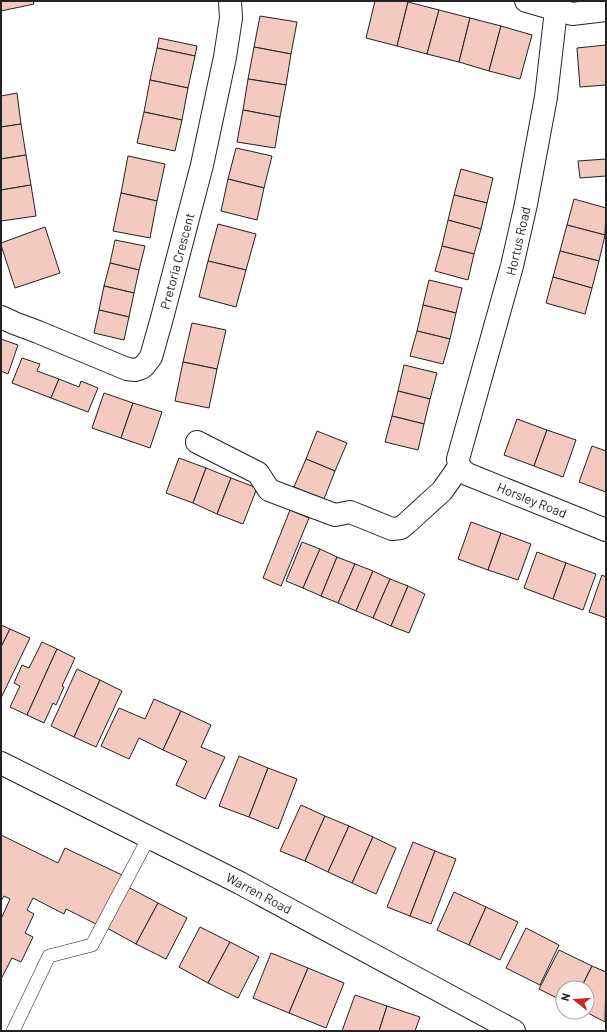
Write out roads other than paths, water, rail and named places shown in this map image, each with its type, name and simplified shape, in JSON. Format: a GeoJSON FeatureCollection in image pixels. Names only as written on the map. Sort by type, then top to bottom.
{"type":"FeatureCollection","features":[{"type":"Feature","properties":{"kind":"street","name":"Pretoria Crescent"},"geometry":{"type":"LineString","coordinates":[[1,317],[127,369],[135,370],[144,366],[151,357],[202,164],[225,57],[231,18],[230,1]]}},
{"type":"Feature","properties":{"kind":"street"},"geometry":{"type":"LineString","coordinates":[[526,1],[572,14],[606,10]]}},
{"type":"Feature","properties":{"kind":"street","name":"Hortus Road"},"geometry":{"type":"LineString","coordinates":[[459,467],[458,459],[512,266],[526,204],[546,97],[556,10]]}},
{"type":"Feature","properties":{"kind":"street"},"geometry":{"type":"LineString","coordinates":[[197,442],[258,474],[269,490],[335,515],[350,512],[392,529],[401,528],[442,491],[459,467]]}},
{"type":"Feature","properties":{"kind":"street","name":"Horsley Road"},"geometry":{"type":"LineString","coordinates":[[459,467],[468,474],[606,530]]}},
{"type":"Feature","properties":{"kind":"street","name":"Warren Road"},"geometry":{"type":"LineString","coordinates":[[1,763],[240,883],[514,1031]]}},
{"type":"Feature","properties":{"kind":"lane"},"geometry":{"type":"LineString","coordinates":[[13,1031],[49,956],[92,945],[149,837]]}}]}
